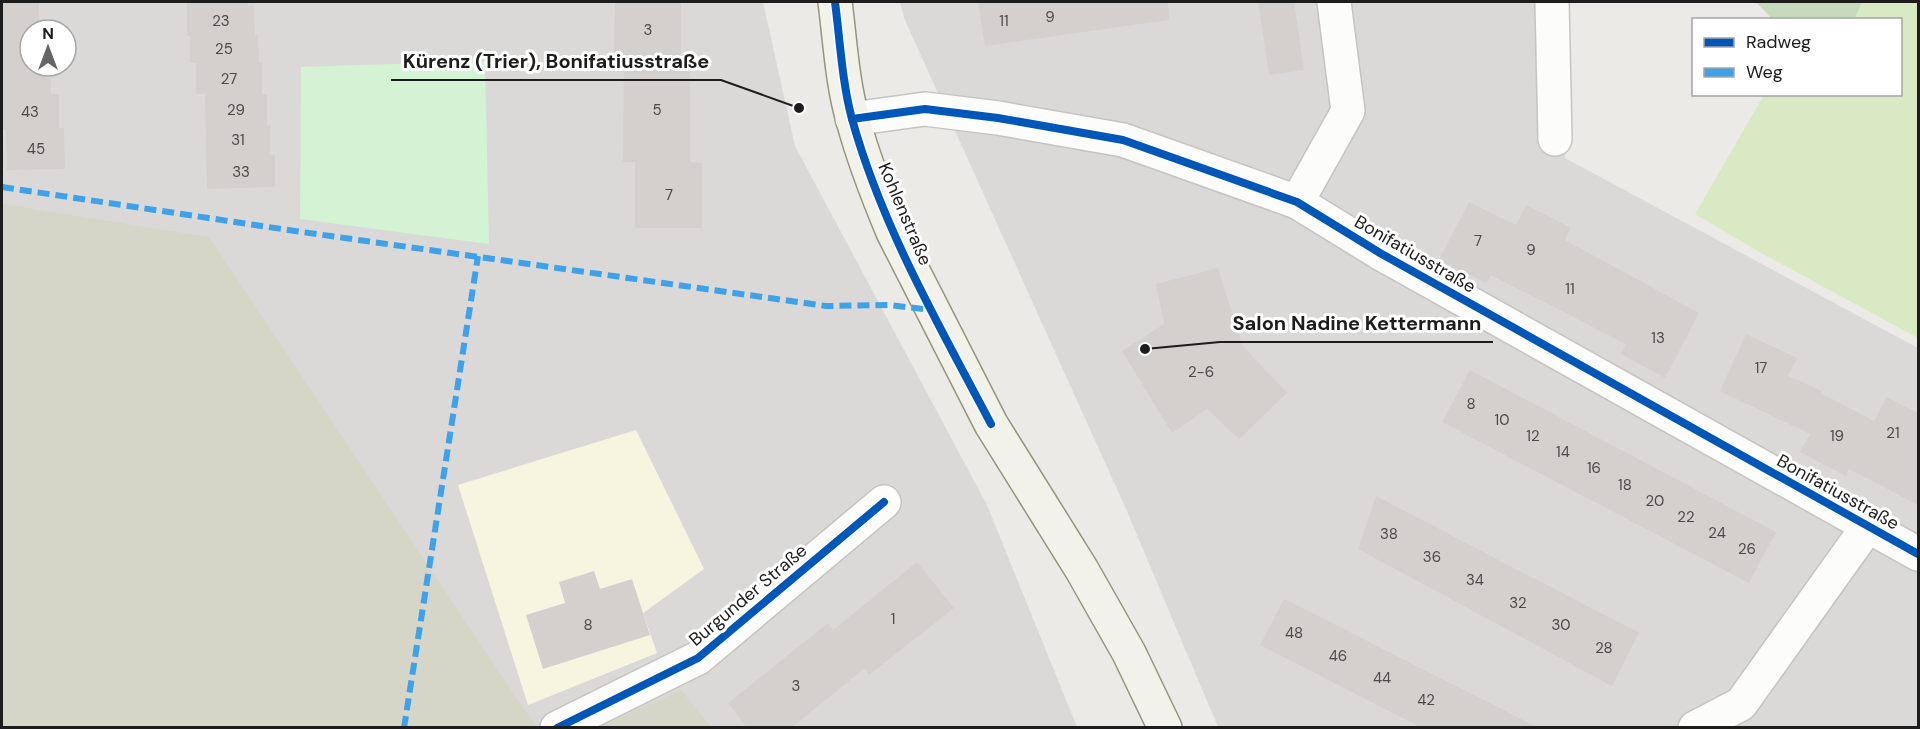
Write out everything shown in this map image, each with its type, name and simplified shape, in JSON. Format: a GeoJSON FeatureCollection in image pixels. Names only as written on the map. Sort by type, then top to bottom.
{"type":"FeatureCollection","features":[{"type":"Feature","properties":{"kind":"main road","name":"Kohlenstraße"},"geometry":{"type":"LineString","coordinates":[[836,2],[852,119],[879,199],[932,310],[991,424],[1082,570],[1165,728]]}},
{"type":"Feature","properties":{"kind":"main road","name":"Kohlenstraße"},"geometry":{"type":"LineString","coordinates":[[1149,694],[1152,728]]}},
{"type":"Feature","properties":{"kind":"street"},"geometry":{"type":"LineString","coordinates":[[1297,202],[1348,111],[1334,2]]}},
{"type":"Feature","properties":{"kind":"street"},"geometry":{"type":"LineString","coordinates":[[1552,2],[1555,139]]}},
{"type":"Feature","properties":{"kind":"street","name":"Bonifatiusstraße"},"geometry":{"type":"LineString","coordinates":[[852,119],[925,109],[998,118],[1123,140],[1297,202],[1380,253],[1918,554]]}},
{"type":"Feature","properties":{"kind":"street","name":"Burgunder Straße"},"geometry":{"type":"LineString","coordinates":[[557,728],[698,658],[884,502]]}},
{"type":"Feature","properties":{"kind":"street","name":"Bonifatiusstraße"},"geometry":{"type":"LineString","coordinates":[[1695,728],[1741,704],[1868,526]]}},
{"type":"Feature","properties":{"kind":"shaded area"},"geometry":{"type":"Polygon","coordinates":[[[2,2],[763,2],[795,146],[987,505],[1077,727],[2,727],[2,2]]]}},
{"type":"Feature","properties":{"kind":"shaded area"},"geometry":{"type":"Polygon","coordinates":[[[900,2],[1552,2],[1565,158],[1918,348],[1918,727],[1218,727],[1126,509],[904,18],[900,2]]]}},
{"type":"Feature","properties":{"kind":"shaded area"},"geometry":{"type":"Polygon","coordinates":[[[1756,2],[1862,2],[1855,18],[1771,18],[1756,2]]]}},
{"type":"Feature","properties":{"kind":"shaded area"},"geometry":{"type":"Polygon","coordinates":[[[2,204],[209,237],[523,708],[538,727],[2,727],[2,204]]]}},
{"type":"Feature","properties":{"kind":"shaded area"},"geometry":{"type":"Polygon","coordinates":[[[636,430],[704,569],[643,613],[657,653],[528,705],[458,485],[636,430]]]}},
{"type":"Feature","properties":{"kind":"shaded area"},"geometry":{"type":"Polygon","coordinates":[[[819,503],[835,527],[664,643],[647,620],[819,503]]]}},
{"type":"Feature","properties":{"kind":"shaded area"},"geometry":{"type":"Polygon","coordinates":[[[681,690],[711,727],[600,727],[681,690]]]}},
{"type":"Feature","properties":{"kind":"shaded area"},"geometry":{"type":"Polygon","coordinates":[[[1659,695],[1675,727],[1597,727],[1659,695]]]}},
{"type":"Feature","properties":{"kind":"green space"},"geometry":{"type":"Polygon","coordinates":[[[1862,2],[1918,2],[1918,338],[1765,255],[1695,214],[1763,96],[1902,96],[1902,18],[1854,18],[1862,2]]]}},
{"type":"Feature","properties":{"kind":"green space"},"geometry":{"type":"Polygon","coordinates":[[[485,61],[489,244],[300,219],[301,67],[485,61]]]}},
{"type":"Feature","properties":{"kind":"building"},"geometry":{"type":"Polygon","coordinates":[[[2,2],[39,2],[39,18],[18,18],[18,78],[50,78],[51,94],[59,94],[59,128],[64,128],[65,169],[7,170],[6,130],[2,130],[2,2]]]}},
{"type":"Feature","properties":{"kind":"building"},"geometry":{"type":"Polygon","coordinates":[[[187,2],[248,2],[248,6],[254,5],[255,35],[258,35],[259,62],[262,62],[262,94],[267,94],[270,155],[275,155],[275,187],[207,189],[205,94],[196,94],[196,63],[190,63],[190,36],[187,36],[187,2]]]}},
{"type":"Feature","properties":{"kind":"building"},"geometry":{"type":"Polygon","coordinates":[[[615,2],[681,2],[681,59],[690,59],[690,162],[702,163],[702,228],[635,228],[635,162],[623,162],[624,58],[614,58],[615,2]]]}},
{"type":"Feature","properties":{"kind":"building"},"geometry":{"type":"Polygon","coordinates":[[[978,2],[1168,2],[1169,20],[985,46],[978,2]]]}},
{"type":"Feature","properties":{"kind":"building"},"geometry":{"type":"Polygon","coordinates":[[[1258,2],[1294,2],[1304,70],[1269,75],[1258,2]]]}},
{"type":"Feature","properties":{"kind":"building"},"geometry":{"type":"Polygon","coordinates":[[[1469,202],[1516,225],[1526,205],[1571,228],[1565,240],[1699,313],[1665,378],[1621,354],[1626,344],[1491,275],[1486,283],[1439,260],[1469,202]]]}},
{"type":"Feature","properties":{"kind":"building"},"geometry":{"type":"Polygon","coordinates":[[[1218,268],[1242,345],[1287,393],[1239,439],[1207,409],[1172,433],[1122,351],[1164,324],[1156,284],[1218,268]]]}},
{"type":"Feature","properties":{"kind":"building"},"geometry":{"type":"Polygon","coordinates":[[[1746,334],[1797,358],[1788,376],[1822,391],[1821,393],[1874,421],[1887,397],[1918,413],[1918,505],[1849,469],[1846,476],[1800,452],[1810,434],[1720,391],[1746,334]]]}},
{"type":"Feature","properties":{"kind":"building"},"geometry":{"type":"Polygon","coordinates":[[[1470,370],[1776,532],[1749,583],[1442,422],[1470,370]]]}},
{"type":"Feature","properties":{"kind":"building"},"geometry":{"type":"Polygon","coordinates":[[[1376,496],[1639,633],[1612,686],[1358,549],[1376,496]]]}},
{"type":"Feature","properties":{"kind":"building"},"geometry":{"type":"Polygon","coordinates":[[[917,562],[954,608],[869,675],[865,668],[791,728],[747,728],[728,703],[828,623],[833,630],[917,562]]]}},
{"type":"Feature","properties":{"kind":"building"},"geometry":{"type":"Polygon","coordinates":[[[594,571],[600,589],[632,579],[650,635],[543,669],[526,615],[565,603],[559,582],[594,571]]]}},
{"type":"Feature","properties":{"kind":"building"},"geometry":{"type":"Polygon","coordinates":[[[1284,599],[1539,728],[1422,728],[1260,645],[1284,599]]]}},
{"type":"Feature","properties":{"kind":"marked path"},"geometry":{"type":"LineString","coordinates":[[2,187],[826,306],[889,305],[932,310]]}},
{"type":"Feature","properties":{"kind":"marked path"},"geometry":{"type":"LineString","coordinates":[[404,728],[478,256]]}},
{"type":"Feature","properties":{"kind":"cycle path"},"geometry":{"type":"LineString","coordinates":[[835,2],[846,90],[864,159],[913,275],[991,424]]}},
{"type":"Feature","properties":{"kind":"cycle path"},"geometry":{"type":"LineString","coordinates":[[852,119],[925,109],[998,118],[1123,140],[1297,202],[1380,253],[1918,554]]}},
{"type":"Feature","properties":{"kind":"cycle path"},"geometry":{"type":"LineString","coordinates":[[557,728],[698,658],[884,502]]}},
{"type":"Feature","properties":{"kind":"place","name":"Kürenz (Trier), Bonifatiusstraße"},"geometry":{"type":"Point","coordinates":[799,108]}},
{"type":"Feature","properties":{"kind":"place","name":"Salon Nadine Kettermann"},"geometry":{"type":"Point","coordinates":[1145,349]}}]}
